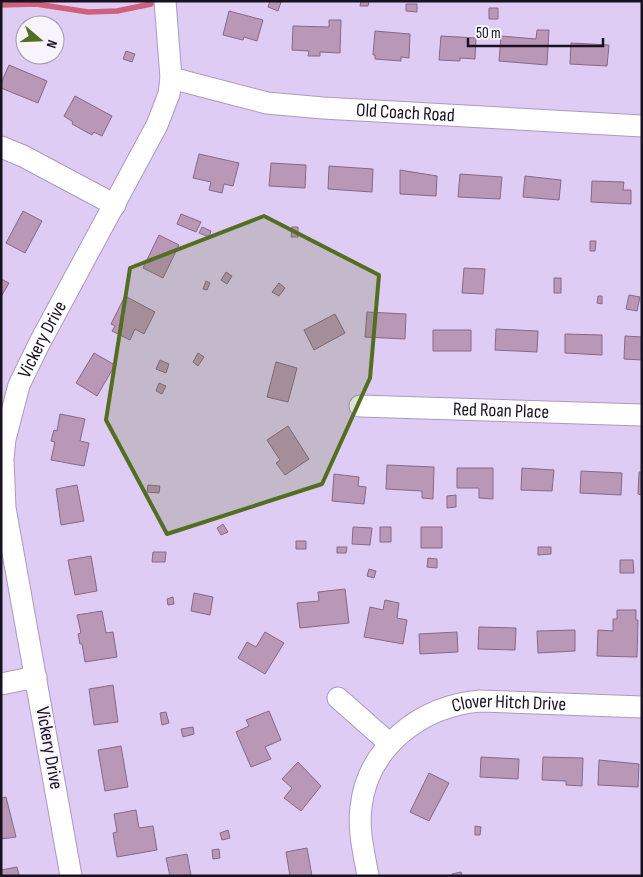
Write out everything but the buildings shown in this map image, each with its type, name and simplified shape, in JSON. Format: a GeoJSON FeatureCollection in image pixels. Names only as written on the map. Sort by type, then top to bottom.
{"type":"FeatureCollection","features":[{"type":"Feature","properties":{"kind":"street","name":"Vickery Drive"},"geometry":{"type":"LineString","coordinates":[[71,876],[5,508],[3,459],[5,439],[19,385],[40,342],[157,125],[169,94],[170,78],[165,1]]}},
{"type":"Feature","properties":{"kind":"street","name":"Old Coach Road"},"geometry":{"type":"LineString","coordinates":[[170,78],[267,103],[323,108],[642,126]]}},
{"type":"Feature","properties":{"kind":"street"},"geometry":{"type":"LineString","coordinates":[[1,147],[23,156],[115,205]]}},
{"type":"Feature","properties":{"kind":"street","name":"Red Roan Place"},"geometry":{"type":"LineString","coordinates":[[360,406],[642,415]]}},
{"type":"Feature","properties":{"kind":"street"},"geometry":{"type":"LineString","coordinates":[[1,684],[36,677]]}},
{"type":"Feature","properties":{"kind":"street"},"geometry":{"type":"LineString","coordinates":[[338,698],[390,744]]}},
{"type":"Feature","properties":{"kind":"street","name":"Clover Hitch Drive"},"geometry":{"type":"LineString","coordinates":[[368,876],[360,834],[361,807],[373,769],[390,744],[406,728],[428,714],[466,702],[480,701],[642,707]]}},
{"type":"Feature","properties":{"kind":"highlighted area"},"geometry":{"type":"Polygon","coordinates":[[[264,216],[379,275],[370,378],[322,484],[167,534],[106,420],[130,268],[264,216]]]}},
{"type":"Feature","properties":{"kind":"waterway"},"geometry":{"type":"LineString","coordinates":[[1,5],[36,4],[88,12],[117,11],[151,4]]}}]}
